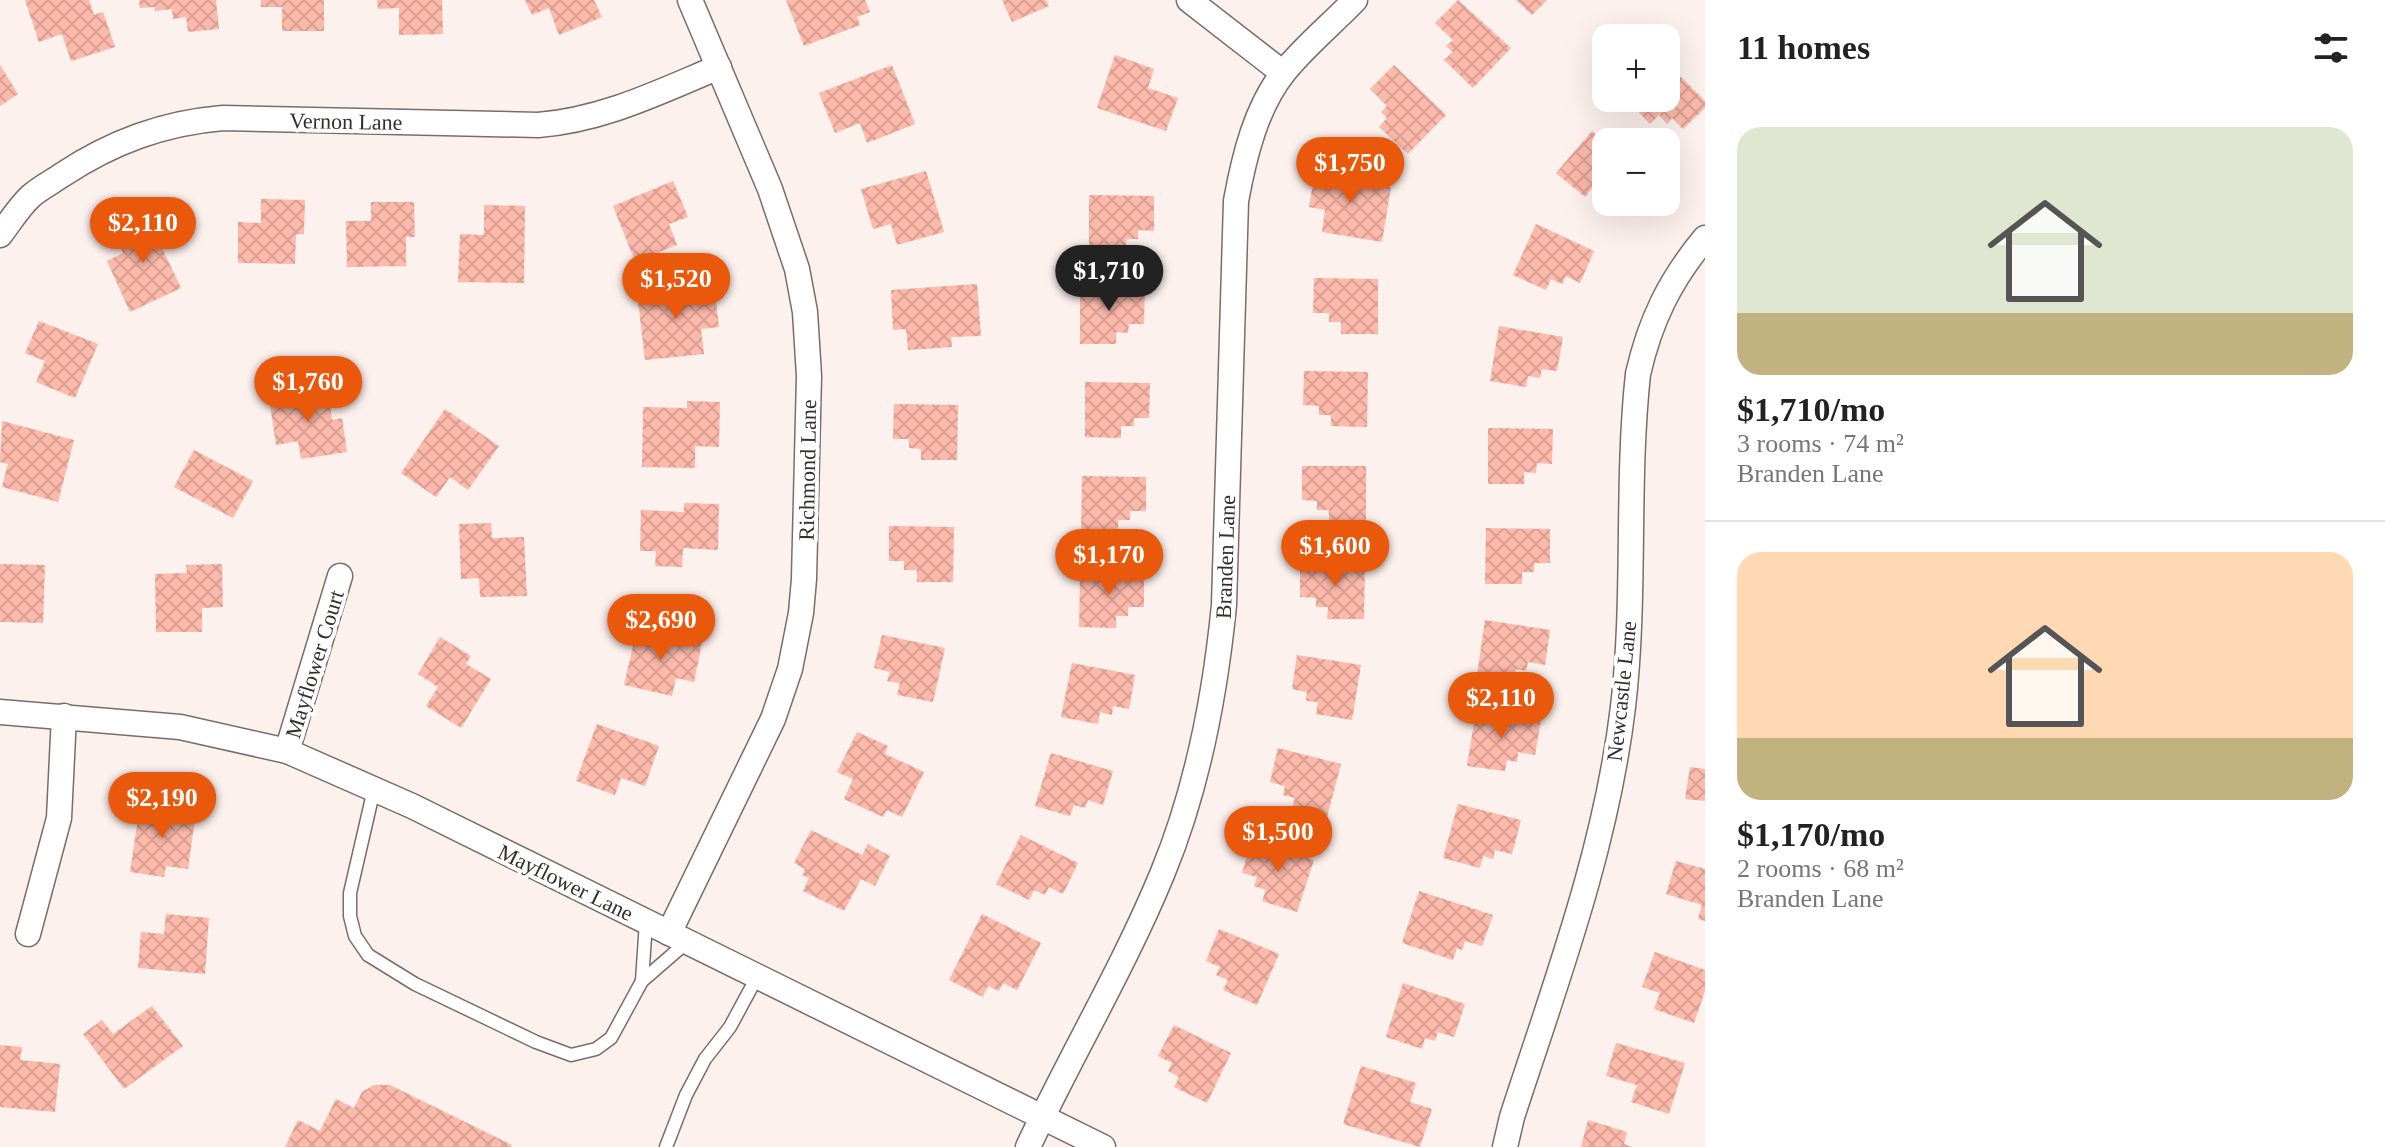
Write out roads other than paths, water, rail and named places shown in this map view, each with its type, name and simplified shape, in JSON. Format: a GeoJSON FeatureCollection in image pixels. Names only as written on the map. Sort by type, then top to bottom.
{"type":"FeatureCollection","features":[{"type":"Feature","properties":{"kind":"street","name":"Richmond Lane"},"geometry":{"type":"LineString","coordinates":[[678,938],[773,719],[790,669],[804,579],[809,376],[805,312],[787,233],[690,0]]}},
{"type":"Feature","properties":{"kind":"street"},"geometry":{"type":"LineString","coordinates":[[1189,0],[1283,73]]}},
{"type":"Feature","properties":{"kind":"street","name":"Branden Lane"},"geometry":{"type":"LineString","coordinates":[[1028,1147],[1163,872],[1189,800],[1208,727],[1224,605],[1236,201],[1251,140],[1264,107],[1283,73],[1355,0]]}},
{"type":"Feature","properties":{"kind":"street","name":"Vernon Lane"},"geometry":{"type":"LineString","coordinates":[[0,235],[31,196],[92,156],[123,141],[195,120],[570,123],[625,106],[719,67]]}},
{"type":"Feature","properties":{"kind":"street","name":"Newcastle Lane"},"geometry":{"type":"LineString","coordinates":[[1505,1147],[1588,884],[1613,774],[1628,653],[1638,374],[1658,308],[1674,279],[1705,238]]}},
{"type":"Feature","properties":{"kind":"street","name":"Mayflower Court"},"geometry":{"type":"LineString","coordinates":[[287,751],[340,576]]}},
{"type":"Feature","properties":{"kind":"street","name":"Mayflower Lane"},"geometry":{"type":"LineString","coordinates":[[0,712],[180,727],[287,751],[374,789],[1103,1147]]}},
{"type":"Feature","properties":{"kind":"street"},"geometry":{"type":"LineString","coordinates":[[28,934],[59,818],[64,716]]}},
{"type":"Feature","properties":{"kind":"lane"},"geometry":{"type":"LineString","coordinates":[[374,789],[350,893],[350,916],[355,936],[368,955],[415,984],[536,1042],[571,1055],[596,1049],[611,1038],[642,981],[678,938]]}},
{"type":"Feature","properties":{"kind":"lane"},"geometry":{"type":"LineString","coordinates":[[642,981],[646,922]]}},
{"type":"Feature","properties":{"kind":"lane"},"geometry":{"type":"LineString","coordinates":[[666,1147],[686,1095],[705,1059],[730,1027],[757,977]]}}]}
